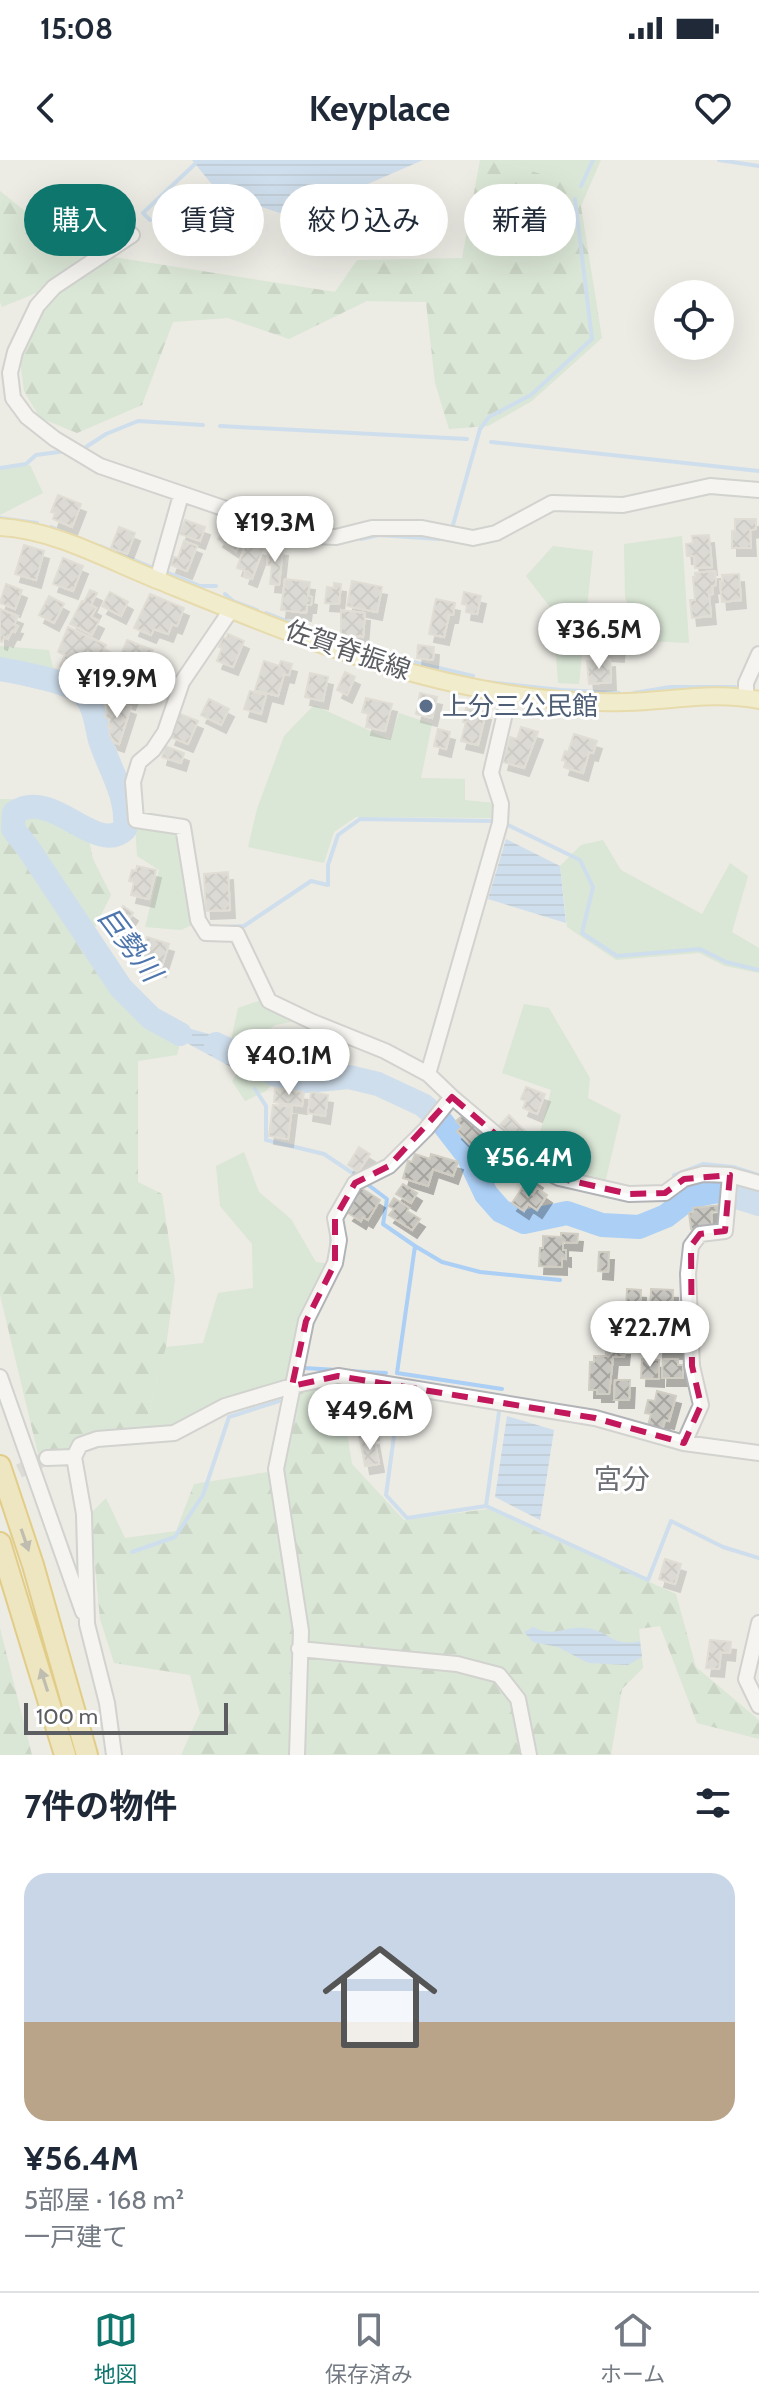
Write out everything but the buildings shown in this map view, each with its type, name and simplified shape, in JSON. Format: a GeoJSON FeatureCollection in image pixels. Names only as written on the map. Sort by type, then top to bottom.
{"type":"FeatureCollection","features":[{"type":"Feature","properties":{"kind":"highway"},"geometry":{"type":"LineString","coordinates":[[0,1466],[33,1565],[87,1755]]}},
{"type":"Feature","properties":{"kind":"highway"},"geometry":{"type":"LineString","coordinates":[[0,1543],[65,1755]]}},
{"type":"Feature","properties":{"kind":"main road","name":"佐賀脊振線"},"geometry":{"type":"LineString","coordinates":[[0,527],[16,528],[69,543],[231,610],[358,657],[437,680],[509,696],[583,702],[753,698]]}},
{"type":"Feature","properties":{"kind":"street"},"geometry":{"type":"LineString","coordinates":[[100,256],[54,287],[37,306],[15,352],[10,373],[13,398],[27,417],[55,439],[100,466],[229,510],[252,533],[336,537],[372,528],[422,528],[473,538],[496,533],[552,503],[623,505],[710,486],[759,490]]}},
{"type":"Feature","properties":{"kind":"street"},"geometry":{"type":"LineString","coordinates":[[157,580],[181,495]]}},
{"type":"Feature","properties":{"kind":"street"},"geometry":{"type":"LineString","coordinates":[[231,610],[182,682],[165,732],[153,750],[139,762],[133,782],[136,820],[183,827],[198,920],[206,933],[237,934],[269,1001],[385,1051],[428,1074],[449,1101],[532,1165],[559,1178],[629,1194],[665,1193],[684,1179],[703,1174],[730,1175],[759,1183]]}},
{"type":"Feature","properties":{"kind":"street"},"geometry":{"type":"LineString","coordinates":[[753,698],[746,683],[759,654]]}},
{"type":"Feature","properties":{"kind":"street"},"geometry":{"type":"LineString","coordinates":[[428,1074],[500,823],[501,804],[491,773],[509,696]]}},
{"type":"Feature","properties":{"kind":"street"},"geometry":{"type":"LineString","coordinates":[[297,1755],[301,1631],[276,1469],[306,1321],[335,1263],[339,1240],[335,1218],[355,1183],[389,1166],[449,1101]]}},
{"type":"Feature","properties":{"kind":"street"},"geometry":{"type":"LineString","coordinates":[[684,1443],[701,1405],[692,1366],[688,1274],[691,1246],[700,1234],[725,1231],[730,1175]]}},
{"type":"Feature","properties":{"kind":"street"},"geometry":{"type":"LineString","coordinates":[[87,1624],[84,1514],[74,1457],[80,1445],[97,1439],[174,1433],[225,1406],[292,1386],[338,1376],[595,1418],[684,1443],[759,1453]]}},
{"type":"Feature","properties":{"kind":"street"},"geometry":{"type":"LineString","coordinates":[[0,1377],[87,1624],[107,1703],[114,1755]]}},
{"type":"Feature","properties":{"kind":"street"},"geometry":{"type":"LineString","coordinates":[[47,1458],[74,1457]]}},
{"type":"Feature","properties":{"kind":"street"},"geometry":{"type":"LineString","coordinates":[[759,1623],[746,1679],[759,1706]]}},
{"type":"Feature","properties":{"kind":"street"},"geometry":{"type":"LineString","coordinates":[[299,1649],[457,1664],[499,1675],[518,1699],[529,1755]]}},
{"type":"Feature","properties":{"kind":"highlighted area"},"geometry":{"type":"Polygon","coordinates":[[[452,1097],[532,1165],[559,1178],[629,1194],[665,1193],[684,1179],[730,1175],[725,1231],[700,1234],[691,1246],[692,1366],[701,1405],[684,1443],[595,1418],[338,1376],[292,1386],[306,1321],[335,1263],[335,1218],[355,1183],[389,1166],[452,1097]]]}},
{"type":"Feature","properties":{"kind":"green space"},"geometry":{"type":"Polygon","coordinates":[[[480,160],[499,160],[566,184],[476,184],[480,160]]]}},
{"type":"Feature","properties":{"kind":"green space"},"geometry":{"type":"Polygon","coordinates":[[[499,160],[601,160],[581,206],[576,198],[576,184],[499,160]]]}},
{"type":"Feature","properties":{"kind":"green space"},"geometry":{"type":"Polygon","coordinates":[[[0,191],[24,210],[24,256],[107,256],[335,292],[357,260],[462,258],[464,247],[464,256],[576,256],[576,198],[581,206],[602,338],[532,401],[488,426],[449,429],[435,383],[426,302],[367,301],[289,339],[228,318],[173,322],[142,405],[77,433],[40,418],[24,391],[19,353],[46,306],[46,289],[2,307],[0,191]]]}},
{"type":"Feature","properties":{"kind":"green space"},"geometry":{"type":"Polygon","coordinates":[[[30,465],[43,493],[0,515],[0,469],[30,465]]]}},
{"type":"Feature","properties":{"kind":"green space"},"geometry":{"type":"Polygon","coordinates":[[[682,536],[689,643],[641,641],[625,597],[624,544],[682,536]]]}},
{"type":"Feature","properties":{"kind":"green space"},"geometry":{"type":"Polygon","coordinates":[[[553,546],[593,551],[579,684],[558,683],[553,611],[526,576],[553,546]]]}},
{"type":"Feature","properties":{"kind":"green space"},"geometry":{"type":"Polygon","coordinates":[[[0,646],[49,650],[53,668],[79,683],[62,695],[0,680],[0,646]]]}},
{"type":"Feature","properties":{"kind":"green space"},"geometry":{"type":"Polygon","coordinates":[[[314,705],[390,740],[399,713],[432,724],[421,778],[465,779],[465,800],[495,803],[492,818],[356,817],[334,832],[324,863],[248,847],[257,809],[284,736],[314,705]]]}},
{"type":"Feature","properties":{"kind":"green space"},"geometry":{"type":"Polygon","coordinates":[[[0,799],[44,800],[84,816],[93,859],[111,895],[92,933],[124,984],[143,1002],[151,1018],[181,1040],[177,1055],[138,1061],[138,1182],[162,1194],[175,1280],[166,1347],[144,1430],[80,1436],[70,1451],[38,1454],[0,1295],[0,799]]]}},
{"type":"Feature","properties":{"kind":"green space"},"geometry":{"type":"Polygon","coordinates":[[[135,824],[182,831],[194,924],[181,930],[145,927],[159,870],[137,856],[135,824]]]}},
{"type":"Feature","properties":{"kind":"green space"},"geometry":{"type":"Polygon","coordinates":[[[603,840],[621,870],[702,914],[730,863],[748,876],[732,932],[759,948],[759,973],[725,966],[699,953],[616,960],[567,927],[560,866],[581,845],[603,840]]]}},
{"type":"Feature","properties":{"kind":"green space"},"geometry":{"type":"Polygon","coordinates":[[[270,997],[313,1018],[275,1025],[260,1036],[266,1056],[289,1065],[266,1091],[245,1101],[232,1081],[249,1053],[231,1040],[238,1008],[270,997]]]}},
{"type":"Feature","properties":{"kind":"green space"},"geometry":{"type":"Polygon","coordinates":[[[524,1004],[549,1008],[590,1078],[588,1098],[621,1115],[605,1183],[560,1173],[533,1160],[551,1090],[502,1073],[524,1004]]]}},
{"type":"Feature","properties":{"kind":"green space"},"geometry":{"type":"Polygon","coordinates":[[[244,1152],[259,1192],[291,1219],[316,1262],[339,1265],[289,1382],[172,1429],[144,1430],[166,1347],[203,1343],[218,1293],[253,1288],[252,1244],[220,1206],[216,1166],[244,1152]]]}},
{"type":"Feature","properties":{"kind":"green space"},"geometry":{"type":"Polygon","coordinates":[[[339,1383],[352,1464],[404,1520],[488,1509],[676,1594],[696,1667],[759,1720],[759,1739],[697,1723],[660,1626],[639,1629],[643,1668],[622,1689],[611,1755],[181,1755],[200,1713],[190,1675],[114,1663],[100,1619],[90,1514],[106,1498],[125,1538],[176,1531],[194,1484],[281,1470],[298,1387],[339,1383]]]}},
{"type":"Feature","properties":{"kind":"green space"},"geometry":{"type":"Polygon","coordinates":[[[0,1628],[32,1755],[0,1755],[0,1628]]]}},
{"type":"Feature","properties":{"kind":"water"},"geometry":{"type":"Polygon","coordinates":[[[192,160],[423,160],[368,184],[280,184],[280,213],[264,208],[264,184],[212,184],[192,160]]]}},
{"type":"Feature","properties":{"kind":"water"},"geometry":{"type":"Polygon","coordinates":[[[506,839],[560,866],[566,923],[488,899],[506,839]]]}},
{"type":"Feature","properties":{"kind":"water"},"geometry":{"type":"Polygon","coordinates":[[[151,1018],[231,1040],[249,1053],[238,1071],[165,1031],[151,1018]]]}},
{"type":"Feature","properties":{"kind":"water"},"geometry":{"type":"Polygon","coordinates":[[[507,1416],[554,1430],[540,1520],[495,1497],[507,1416]]]}},
{"type":"Feature","properties":{"kind":"water"},"geometry":{"type":"Polygon","coordinates":[[[533,1627],[548,1632],[592,1629],[623,1642],[640,1641],[642,1657],[628,1665],[588,1663],[558,1647],[533,1642],[524,1632],[533,1627]]]}},
{"type":"Feature","properties":{"kind":"waterway"},"geometry":{"type":"LineString","coordinates":[[581,186],[593,160]]}},
{"type":"Feature","properties":{"kind":"waterway"},"geometry":{"type":"LineString","coordinates":[[719,160],[759,166]]}},
{"type":"Feature","properties":{"kind":"waterway"},"geometry":{"type":"LineString","coordinates":[[150,220],[143,213],[195,164]]}},
{"type":"Feature","properties":{"kind":"waterway"},"geometry":{"type":"LineString","coordinates":[[453,525],[480,429],[489,417],[531,395],[592,339],[576,207]]}},
{"type":"Feature","properties":{"kind":"waterway"},"geometry":{"type":"LineString","coordinates":[[86,447],[106,434],[138,421],[203,425]]}},
{"type":"Feature","properties":{"kind":"waterway"},"geometry":{"type":"LineString","coordinates":[[220,426],[467,439]]}},
{"type":"Feature","properties":{"kind":"waterway"},"geometry":{"type":"LineString","coordinates":[[491,442],[759,471]]}},
{"type":"Feature","properties":{"kind":"waterway"},"geometry":{"type":"LineString","coordinates":[[0,468],[26,464],[36,455],[66,451]]}},
{"type":"Feature","properties":{"kind":"waterway"},"geometry":{"type":"LineString","coordinates":[[0,518],[37,523]]}},
{"type":"Feature","properties":{"kind":"waterway"},"geometry":{"type":"LineString","coordinates":[[51,527],[89,542]]}},
{"type":"Feature","properties":{"kind":"waterway"},"geometry":{"type":"LineString","coordinates":[[361,539],[379,535],[439,539]]}},
{"type":"Feature","properties":{"kind":"waterway"},"geometry":{"type":"LineString","coordinates":[[286,542],[304,543]]}},
{"type":"Feature","properties":{"kind":"waterway"},"geometry":{"type":"LineString","coordinates":[[100,546],[151,567]]}},
{"type":"Feature","properties":{"kind":"waterway"},"geometry":{"type":"LineString","coordinates":[[168,573],[200,586],[216,586]]}},
{"type":"Feature","properties":{"kind":"waterway"},"geometry":{"type":"LineString","coordinates":[[225,594],[233,601],[257,610]]}},
{"type":"Feature","properties":{"kind":"waterway"},"geometry":{"type":"LineString","coordinates":[[266,613],[323,635]]}},
{"type":"Feature","properties":{"kind":"waterway"},"geometry":{"type":"LineString","coordinates":[[340,638],[398,660]]}},
{"type":"Feature","properties":{"kind":"waterway"},"geometry":{"type":"LineString","coordinates":[[413,662],[473,676]]}},
{"type":"Feature","properties":{"kind":"waterway","name":"巨勢川"},"geometry":{"type":"LineString","coordinates":[[0,669],[67,685],[83,694],[90,704],[121,794],[125,829],[113,835],[101,835],[43,808],[28,807],[14,813],[13,829],[121,988],[151,1018],[180,1034]]}},
{"type":"Feature","properties":{"kind":"waterway"},"geometry":{"type":"LineString","coordinates":[[487,682],[619,693]]}},
{"type":"Feature","properties":{"kind":"waterway"},"geometry":{"type":"LineString","coordinates":[[634,693],[670,687],[735,687]]}},
{"type":"Feature","properties":{"kind":"waterway"},"geometry":{"type":"LineString","coordinates":[[223,927],[244,926],[311,881],[328,885],[328,865],[338,835],[360,819],[492,821]]}},
{"type":"Feature","properties":{"kind":"waterway"},"geometry":{"type":"LineString","coordinates":[[508,825],[580,860],[593,887],[582,933],[617,956],[700,949],[726,962],[759,970]]}},
{"type":"Feature","properties":{"kind":"waterway","name":"巨勢川"},"geometry":{"type":"LineString","coordinates":[[216,1044],[276,1075],[306,1081],[349,1077],[378,1084],[423,1105],[441,1121],[468,1156],[486,1194],[501,1211],[524,1222],[567,1213],[602,1225],[639,1227],[666,1216],[692,1196],[718,1191],[759,1204]]}},
{"type":"Feature","properties":{"kind":"waterway"},"geometry":{"type":"LineString","coordinates":[[255,1089],[266,1106],[266,1140],[324,1154],[357,1176]]}},
{"type":"Feature","properties":{"kind":"waterway"},"geometry":{"type":"LineString","coordinates":[[674,1175],[703,1164],[733,1167],[759,1175]]}},
{"type":"Feature","properties":{"kind":"waterway"},"geometry":{"type":"LineString","coordinates":[[367,1184],[387,1199],[383,1224],[415,1246],[397,1373],[502,1389]]}},
{"type":"Feature","properties":{"kind":"waterway"},"geometry":{"type":"LineString","coordinates":[[331,1230],[331,1249]]}},
{"type":"Feature","properties":{"kind":"waterway"},"geometry":{"type":"LineString","coordinates":[[415,1246],[442,1262],[480,1272],[560,1280]]}},
{"type":"Feature","properties":{"kind":"waterway"},"geometry":{"type":"LineString","coordinates":[[304,1368],[337,1370]]}},
{"type":"Feature","properties":{"kind":"waterway"},"geometry":{"type":"LineString","coordinates":[[346,1371],[386,1373]]}},
{"type":"Feature","properties":{"kind":"waterway"},"geometry":{"type":"LineString","coordinates":[[399,1399],[386,1495],[407,1518],[486,1506],[648,1580],[671,1521],[723,1547],[759,1558]]}},
{"type":"Feature","properties":{"kind":"waterway"},"geometry":{"type":"LineString","coordinates":[[132,1552],[175,1537],[203,1495],[229,1417],[279,1401]]}},
{"type":"Feature","properties":{"kind":"waterway"},"geometry":{"type":"LineString","coordinates":[[486,1506],[499,1412]]}},
{"type":"Feature","properties":{"kind":"tunnel"},"geometry":{"type":"LineString","coordinates":[[0,1480],[47,1458]]}},
{"type":"Feature","properties":{"kind":"place","name":"上分三公民館"},"geometry":{"type":"Point","coordinates":[426,706]}},
{"type":"Feature","properties":{"kind":"district","name":"宮分"},"geometry":{"type":"Point","coordinates":[622,1479]}}]}
